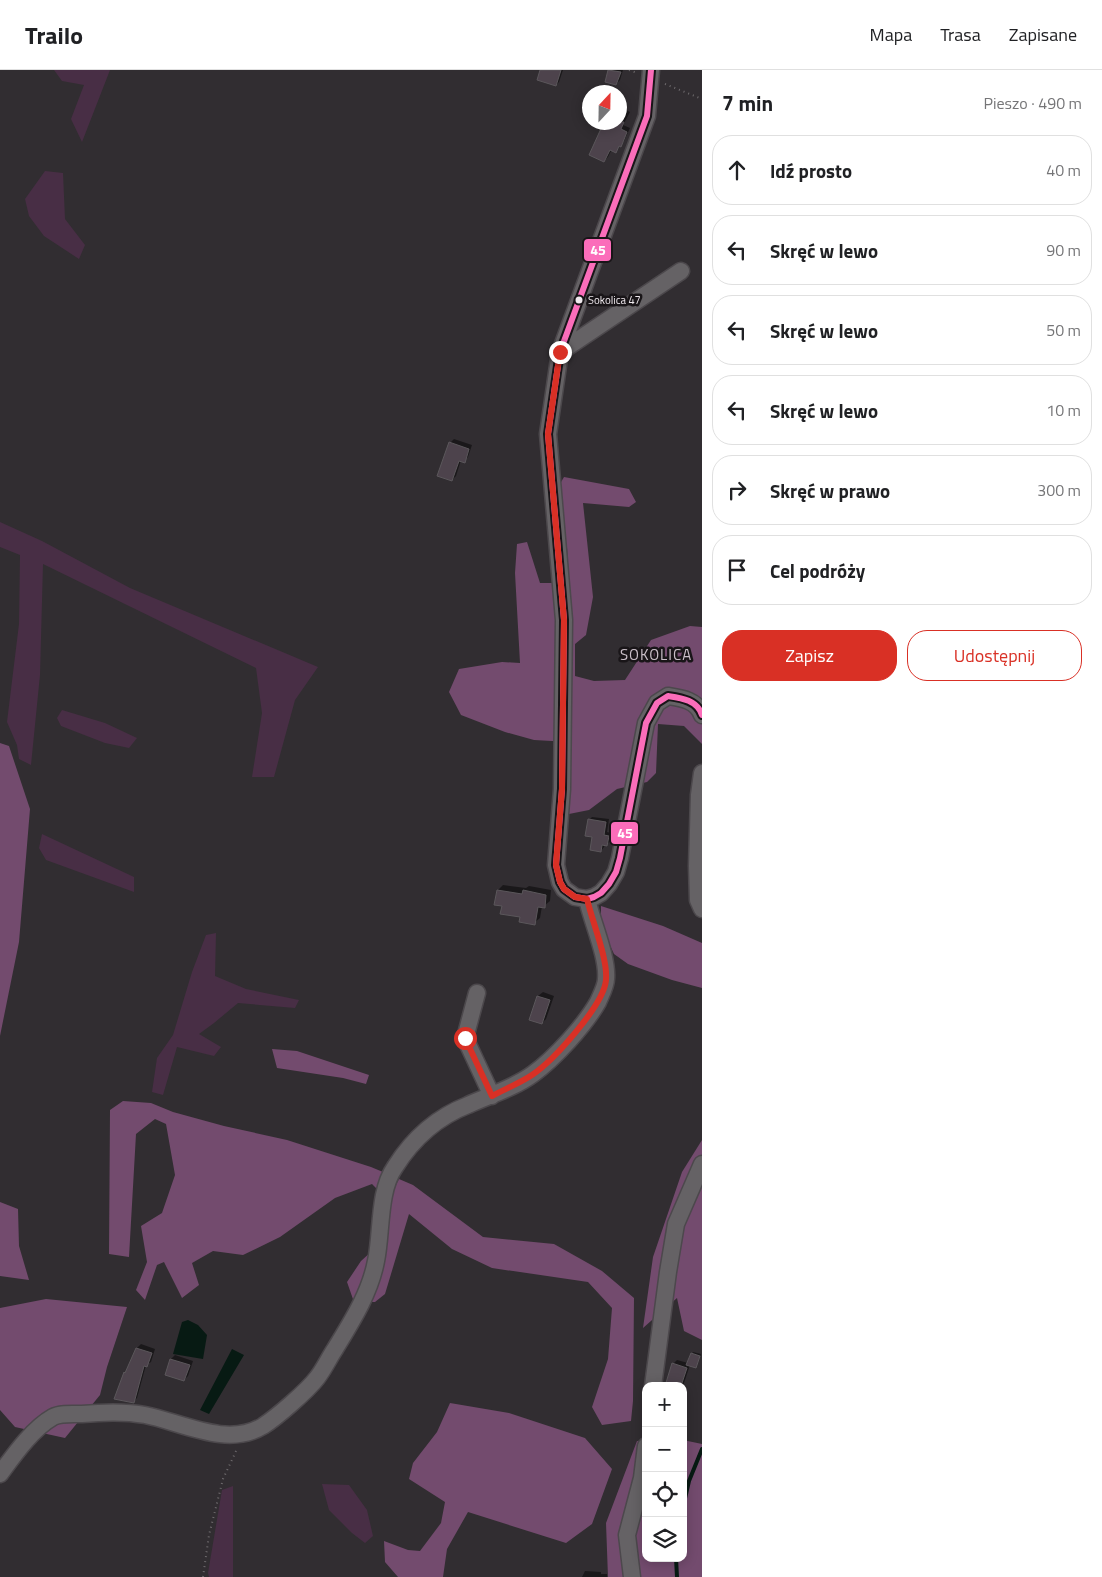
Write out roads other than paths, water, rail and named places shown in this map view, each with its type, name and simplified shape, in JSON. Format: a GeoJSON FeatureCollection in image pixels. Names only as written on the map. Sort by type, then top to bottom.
{"type":"FeatureCollection","features":[{"type":"Feature","properties":{"kind":"street"},"geometry":{"type":"LineString","coordinates":[[650,74],[647,116],[560,352],[548,434],[564,620],[562,789],[556,865],[560,882],[564,889],[575,897],[587,899],[601,893],[610,884],[620,858],[646,723],[657,703],[668,696],[686,698],[701,711],[702,715]]}},
{"type":"Feature","properties":{"kind":"street"},"geometry":{"type":"LineString","coordinates":[[560,352],[681,271]]}},
{"type":"Feature","properties":{"kind":"street"},"geometry":{"type":"LineString","coordinates":[[702,773],[699,795],[697,866],[698,900],[702,909]]}},
{"type":"Feature","properties":{"kind":"street"},"geometry":{"type":"LineString","coordinates":[[0,1474],[23,1444],[55,1416],[107,1412],[144,1415],[220,1434],[243,1434],[262,1427],[316,1379],[351,1323],[367,1292],[376,1263],[383,1198],[387,1182],[394,1168],[427,1129],[466,1105],[492,1096],[533,1075],[562,1047],[598,1002],[606,982],[606,966],[587,899]]}},
{"type":"Feature","properties":{"kind":"street"},"geometry":{"type":"LineString","coordinates":[[477,993],[465,1038],[492,1096]]}},
{"type":"Feature","properties":{"kind":"street"},"geometry":{"type":"LineString","coordinates":[[654,1382],[676,1224],[702,1164]]}},
{"type":"Feature","properties":{"kind":"street"},"geometry":{"type":"LineString","coordinates":[[632,1577],[627,1535],[643,1472]]}},
{"type":"Feature","properties":{"kind":"waterway"},"geometry":{"type":"LineString","coordinates":[[687,1490],[702,1449]]}},
{"type":"Feature","properties":{"kind":"waterway"},"geometry":{"type":"LineString","coordinates":[[676,1562],[677,1577]]}},
{"type":"Feature","properties":{"kind":"place","name":"Sokolica 47"},"geometry":{"type":"Point","coordinates":[579,300]}},
{"type":"Feature","properties":{"kind":"district","name":"SOKOLICA"},"geometry":{"type":"Point","coordinates":[656,654]}}]}
